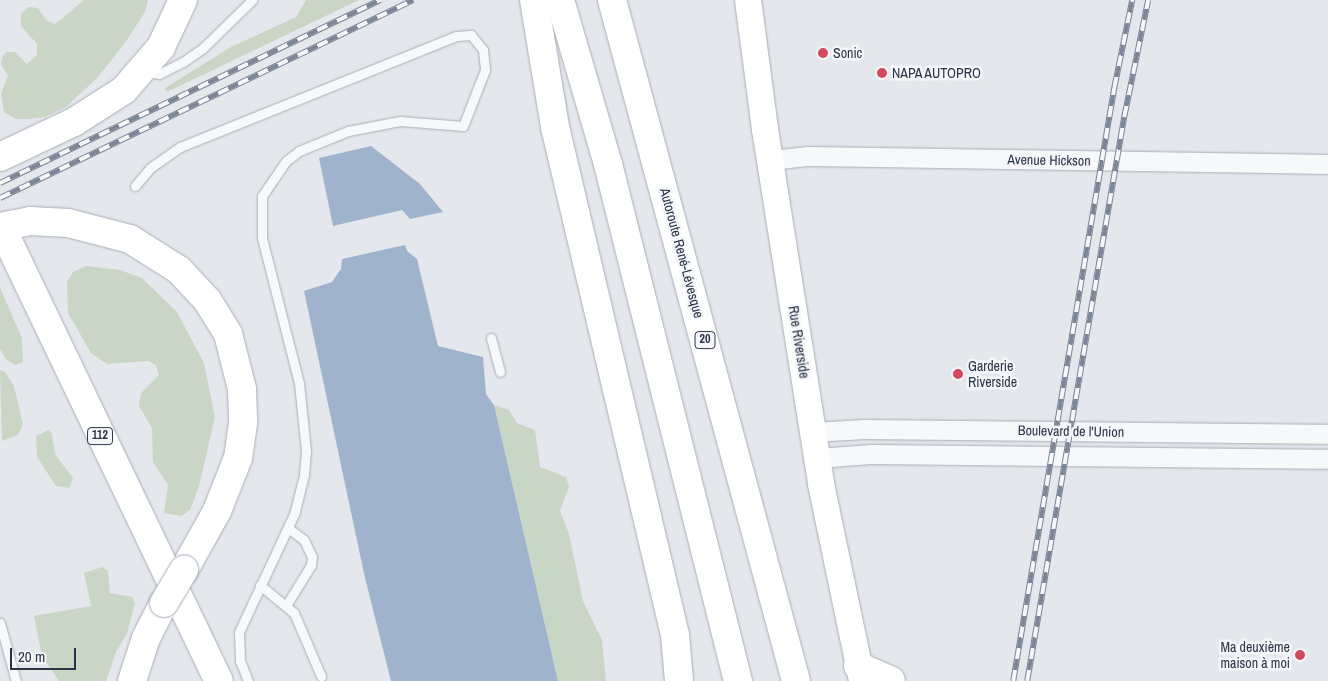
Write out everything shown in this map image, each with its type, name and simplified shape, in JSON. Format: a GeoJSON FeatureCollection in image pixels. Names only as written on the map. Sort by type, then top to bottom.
{"type":"FeatureCollection","features":[{"type":"Feature","properties":{"kind":"main road"},"geometry":{"type":"LineString","coordinates":[[0,156],[58,129],[112,98],[143,70],[168,36],[183,0]]}},
{"type":"Feature","properties":{"kind":"main road"},"geometry":{"type":"LineString","coordinates":[[534,0],[555,127],[675,636],[679,681]]}},
{"type":"Feature","properties":{"kind":"main road"},"geometry":{"type":"LineString","coordinates":[[560,0],[608,164],[738,681]]}},
{"type":"Feature","properties":{"kind":"main road","name":"Autoroute René-Lévesque"},"geometry":{"type":"LineString","coordinates":[[612,0],[796,681]]}},
{"type":"Feature","properties":{"kind":"main road","name":"112"},"geometry":{"type":"LineString","coordinates":[[132,681],[146,638],[164,603],[184,570],[217,511],[238,458],[243,423],[242,389],[228,334],[207,300],[179,270],[130,239],[68,223],[30,221],[4,233],[219,681]]}},
{"type":"Feature","properties":{"kind":"main road"},"geometry":{"type":"LineString","coordinates":[[860,674],[891,681]]}},
{"type":"Feature","properties":{"kind":"street","name":"Rue Riverside"},"geometry":{"type":"LineString","coordinates":[[748,0],[770,160],[817,458],[860,674]]}},
{"type":"Feature","properties":{"kind":"street","name":"Avenue Hickson"},"geometry":{"type":"LineString","coordinates":[[770,160],[809,156],[1328,164]]}},
{"type":"Feature","properties":{"kind":"street","name":"Boulevard de l'Union"},"geometry":{"type":"LineString","coordinates":[[813,432],[874,429],[1328,434]]}},
{"type":"Feature","properties":{"kind":"street","name":"Boulevard de l'Union"},"geometry":{"type":"LineString","coordinates":[[817,458],[871,454],[1328,459]]}},
{"type":"Feature","properties":{"kind":"lane"},"geometry":{"type":"LineString","coordinates":[[143,70],[159,74],[182,62],[202,48],[252,0]]}},
{"type":"Feature","properties":{"kind":"lane"},"geometry":{"type":"LineString","coordinates":[[136,186],[150,168],[180,147],[447,40],[467,34],[478,40],[483,50],[485,70],[463,126],[400,121],[348,131],[300,151],[286,161],[262,196],[262,238],[293,355],[306,430],[303,482],[288,528],[260,585],[238,640],[240,661],[248,681]]}},
{"type":"Feature","properties":{"kind":"lane"},"geometry":{"type":"LineString","coordinates":[[491,338],[500,372]]}},
{"type":"Feature","properties":{"kind":"lane"},"geometry":{"type":"LineString","coordinates":[[287,604],[311,565],[312,557],[304,540],[288,528]]}},
{"type":"Feature","properties":{"kind":"lane"},"geometry":{"type":"LineString","coordinates":[[260,585],[287,604],[299,621],[320,676]]}},
{"type":"Feature","properties":{"kind":"lane"},"geometry":{"type":"LineString","coordinates":[[0,623],[16,681]]}},
{"type":"Feature","properties":{"kind":"green space"},"geometry":{"type":"Polygon","coordinates":[[[84,0],[148,0],[145,12],[125,43],[97,78],[66,107],[45,117],[27,119],[16,119],[4,112],[1,93],[8,76],[1,64],[2,58],[6,52],[15,52],[27,64],[37,55],[37,44],[21,26],[21,14],[28,7],[38,8],[46,20],[55,24],[84,0]]]}},
{"type":"Feature","properties":{"kind":"green space"},"geometry":{"type":"Polygon","coordinates":[[[306,0],[359,0],[167,92],[165,88],[231,47],[296,17],[306,0]]]}},
{"type":"Feature","properties":{"kind":"green space"},"geometry":{"type":"Polygon","coordinates":[[[86,266],[120,270],[142,278],[177,312],[204,363],[215,417],[199,486],[190,510],[181,516],[164,513],[168,485],[153,462],[152,428],[139,406],[141,393],[159,375],[156,365],[148,361],[107,364],[91,353],[68,313],[67,282],[73,272],[86,266]]]}},
{"type":"Feature","properties":{"kind":"green space"},"geometry":{"type":"Polygon","coordinates":[[[0,288],[22,338],[23,362],[15,365],[6,359],[0,349],[0,288]]]}},
{"type":"Feature","properties":{"kind":"green space"},"geometry":{"type":"Polygon","coordinates":[[[0,370],[5,372],[14,386],[23,424],[18,435],[2,441],[0,370]]]}},
{"type":"Feature","properties":{"kind":"green space"},"geometry":{"type":"Polygon","coordinates":[[[494,405],[509,410],[517,423],[535,430],[540,467],[566,477],[569,487],[560,511],[569,534],[583,601],[602,640],[606,681],[558,681],[494,405]]]}},
{"type":"Feature","properties":{"kind":"green space"},"geometry":{"type":"Polygon","coordinates":[[[49,430],[52,434],[55,454],[73,478],[69,488],[56,486],[37,457],[36,436],[49,430]]]}},
{"type":"Feature","properties":{"kind":"green space"},"geometry":{"type":"Polygon","coordinates":[[[102,567],[108,571],[110,593],[132,597],[135,603],[127,634],[116,652],[106,681],[59,681],[42,656],[34,616],[91,606],[84,573],[102,567]]]}},
{"type":"Feature","properties":{"kind":"water"},"geometry":{"type":"Polygon","coordinates":[[[371,146],[420,184],[443,212],[410,219],[402,210],[333,226],[319,158],[371,146]]]}},
{"type":"Feature","properties":{"kind":"water"},"geometry":{"type":"Polygon","coordinates":[[[405,245],[407,251],[417,259],[438,346],[483,357],[486,394],[494,405],[558,681],[391,681],[365,578],[304,291],[332,282],[341,269],[342,259],[405,245]]]}},
{"type":"Feature","properties":{"kind":"railway"},"geometry":{"type":"LineString","coordinates":[[0,183],[380,0]]}},
{"type":"Feature","properties":{"kind":"railway"},"geometry":{"type":"LineString","coordinates":[[0,198],[413,0]]}},
{"type":"Feature","properties":{"kind":"railway"},"geometry":{"type":"LineString","coordinates":[[1013,681],[1114,88],[1132,0]]}},
{"type":"Feature","properties":{"kind":"railway"},"geometry":{"type":"LineString","coordinates":[[1027,681],[1124,117],[1148,0]]}},
{"type":"Feature","properties":{"kind":"place","name":"Sonic"},"geometry":{"type":"Point","coordinates":[823,53]}},
{"type":"Feature","properties":{"kind":"place","name":"NAPA AUTOPRO"},"geometry":{"type":"Point","coordinates":[882,73]}},
{"type":"Feature","properties":{"kind":"place","name":"Garderie Riverside"},"geometry":{"type":"Point","coordinates":[958,374]}},
{"type":"Feature","properties":{"kind":"place","name":"Ma deuxième maison à moi"},"geometry":{"type":"Point","coordinates":[1300,655]}}]}
